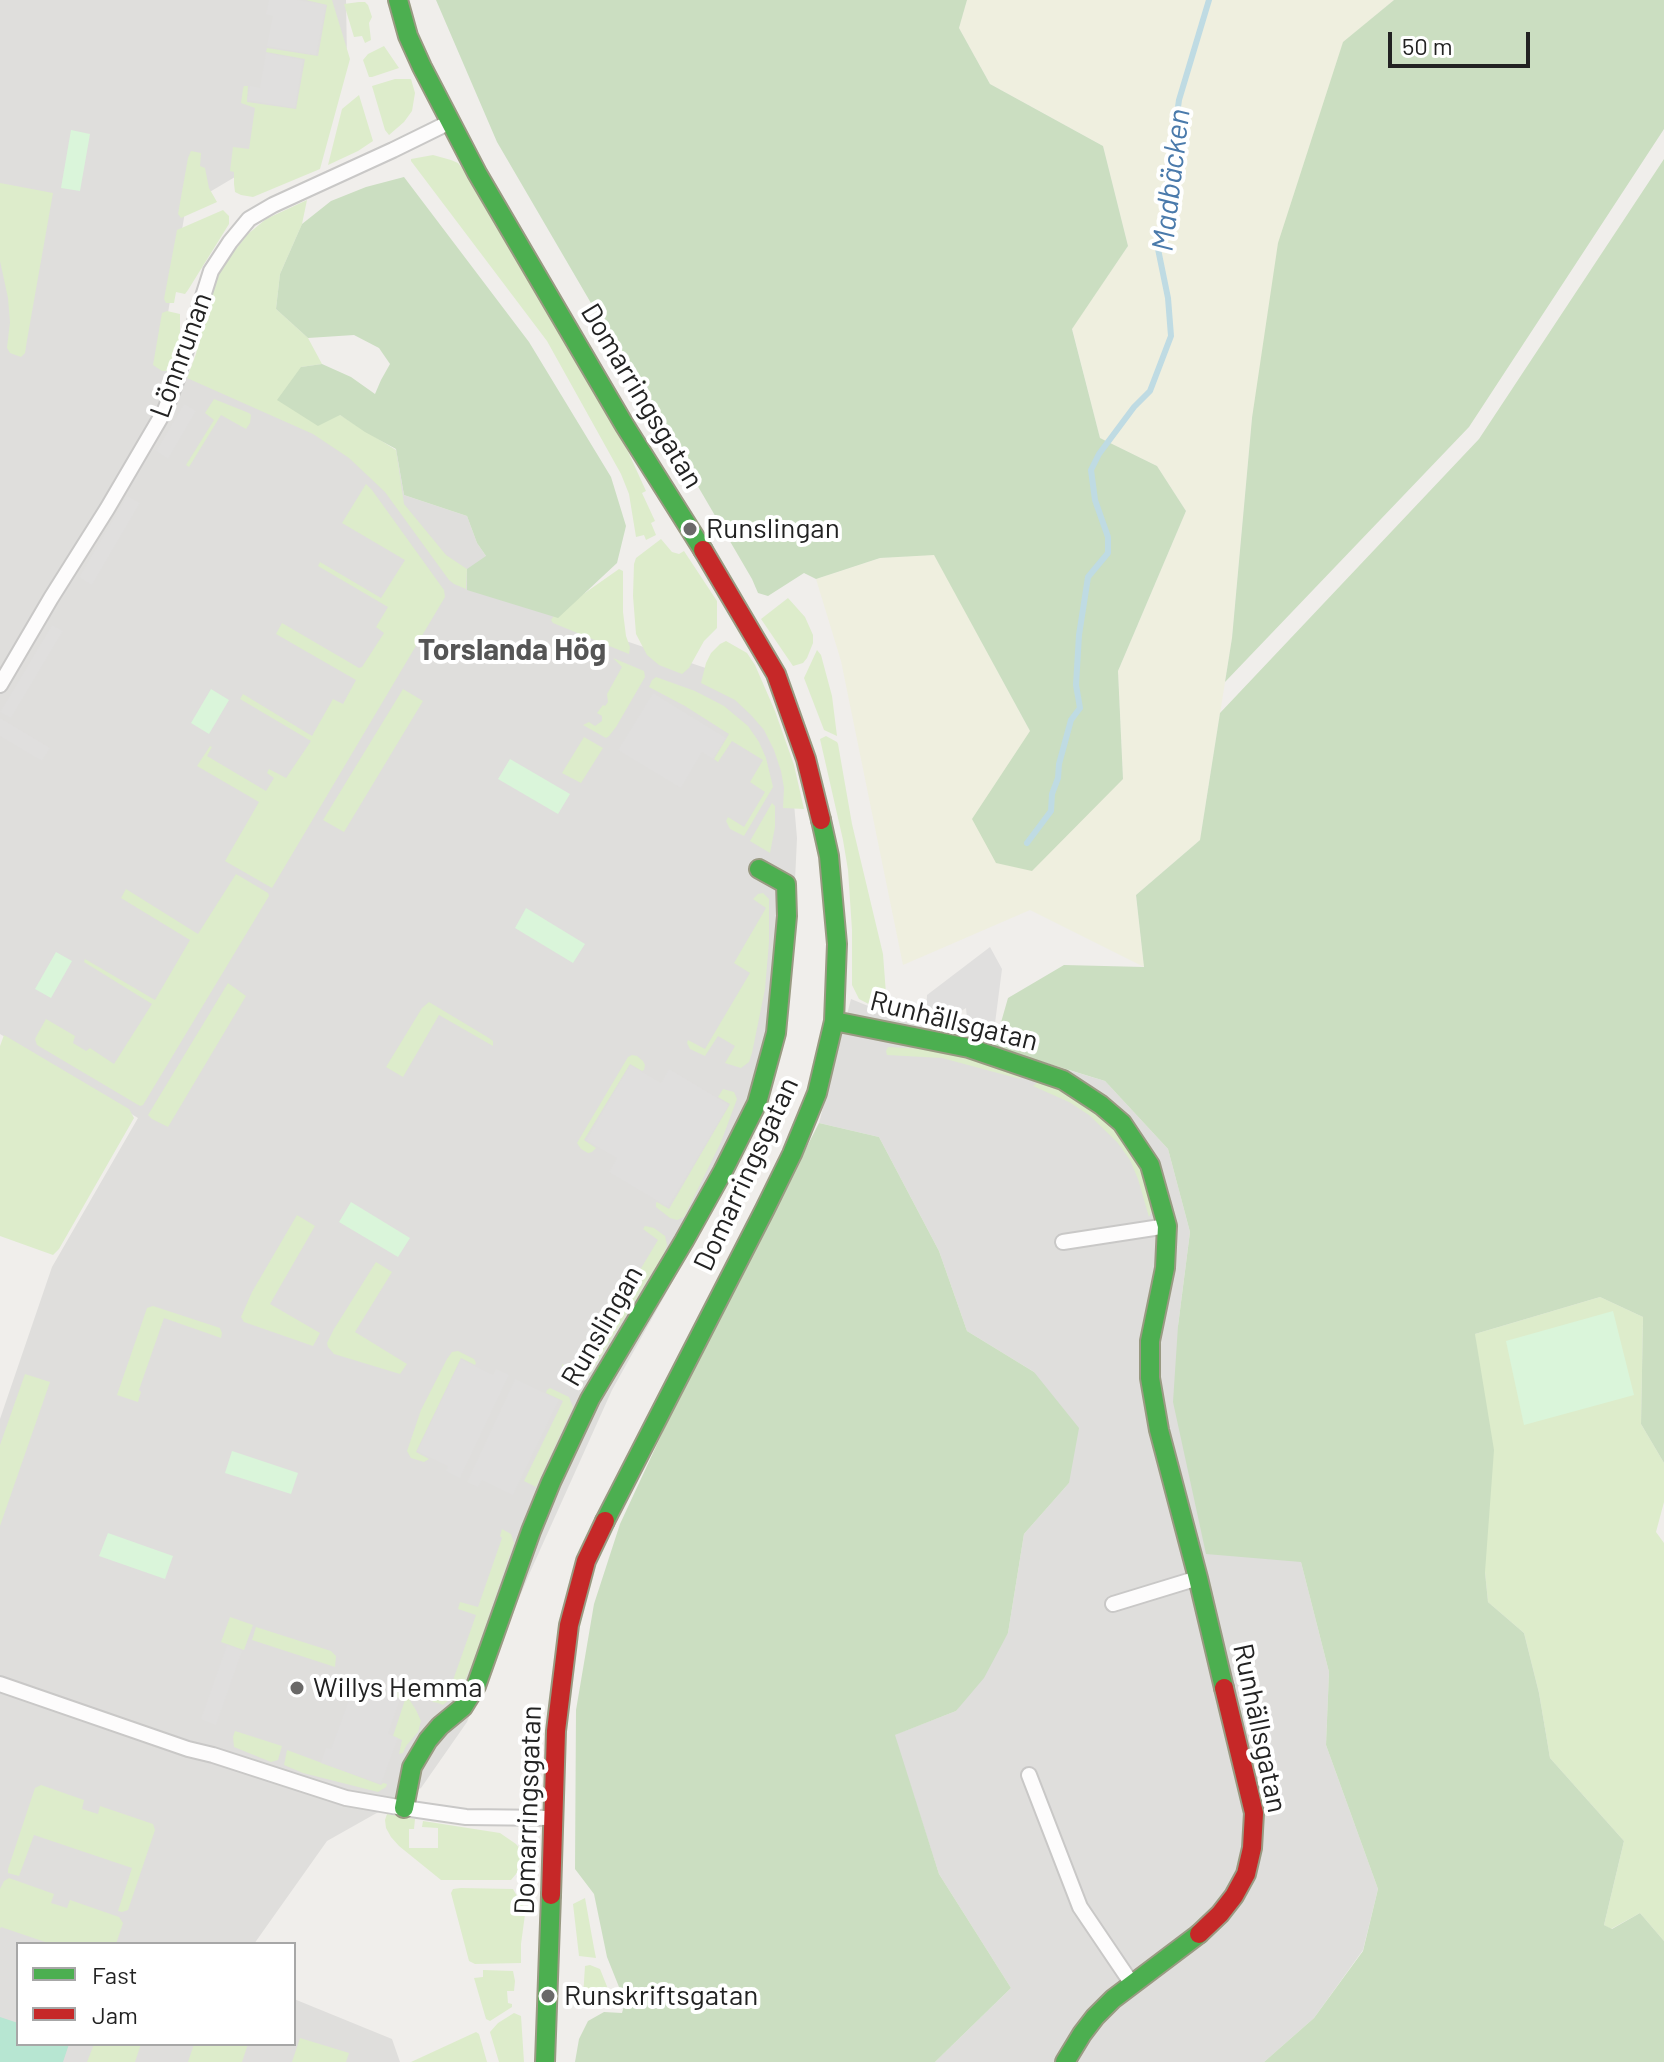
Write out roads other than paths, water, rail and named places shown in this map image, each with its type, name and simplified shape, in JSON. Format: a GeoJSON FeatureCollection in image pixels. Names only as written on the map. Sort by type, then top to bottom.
{"type":"FeatureCollection","features":[{"type":"Feature","properties":{"kind":"street","name":"Domarringsgatan"},"geometry":{"type":"LineString","coordinates":[[398,0],[408,36],[434,94],[477,173],[625,426],[721,578],[776,674],[817,799],[829,856],[837,944],[834,1021],[817,1093],[792,1154],[586,1561],[569,1625],[556,1731],[545,2062]]}},
{"type":"Feature","properties":{"kind":"street","name":"Lönnrunan"},"geometry":{"type":"LineString","coordinates":[[0,685],[165,410],[211,271],[230,242],[249,219],[273,205],[450,122]]}},
{"type":"Feature","properties":{"kind":"street","name":"Runslingan"},"geometry":{"type":"LineString","coordinates":[[404,1808],[412,1767],[428,1740],[463,1707],[476,1686],[531,1531],[590,1399],[684,1241],[757,1103],[776,1033],[787,916],[786,884],[759,869]]}},
{"type":"Feature","properties":{"kind":"street","name":"Runhällsgatan"},"geometry":{"type":"LineString","coordinates":[[834,1021],[969,1048],[1063,1080],[1101,1105],[1131,1135],[1150,1165],[1167,1226],[1165,1268],[1150,1341],[1150,1378],[1159,1430],[1254,1813],[1252,1848],[1246,1874],[1220,1914],[1095,2017],[1065,2062]]}},
{"type":"Feature","properties":{"kind":"street"},"geometry":{"type":"LineString","coordinates":[[1063,1242],[1167,1226]]}},
{"type":"Feature","properties":{"kind":"street"},"geometry":{"type":"LineString","coordinates":[[1113,1604],[1198,1578]]}},
{"type":"Feature","properties":{"kind":"street"},"geometry":{"type":"LineString","coordinates":[[0,1684],[188,1749],[346,1798],[466,1817],[552,1818]]}},
{"type":"Feature","properties":{"kind":"street"},"geometry":{"type":"LineString","coordinates":[[1029,1775],[1075,1897],[1132,1984]]}},
{"type":"Feature","properties":{"kind":"waterway","name":"Madbäcken"},"geometry":{"type":"LineString","coordinates":[[1027,843],[1051,811],[1052,794],[1071,720],[1080,708],[1076,685],[1079,635],[1088,577],[1108,553],[1108,537],[1095,500],[1091,470],[1099,454],[1134,407],[1150,391],[1171,336],[1168,298],[1158,249],[1179,100],[1209,0]]}},
{"type":"Feature","properties":{"kind":"place","name":"Runslingan"},"geometry":{"type":"Point","coordinates":[690,529]}},
{"type":"Feature","properties":{"kind":"place","name":"Willys Hemma"},"geometry":{"type":"Point","coordinates":[297,1688]}},
{"type":"Feature","properties":{"kind":"place","name":"Runskriftsgatan"},"geometry":{"type":"Point","coordinates":[548,1996]}},
{"type":"Feature","properties":{"kind":"district","name":"Torslanda Hög"},"geometry":{"type":"Point","coordinates":[512,650]}}]}
